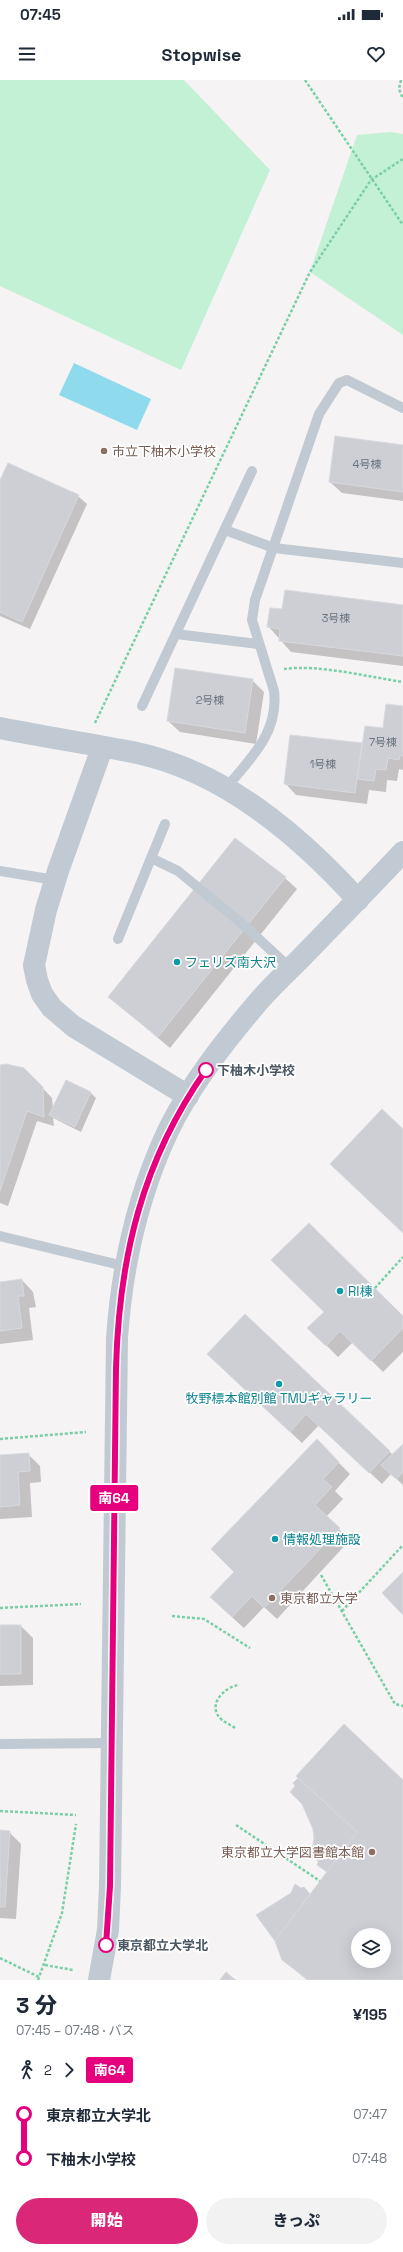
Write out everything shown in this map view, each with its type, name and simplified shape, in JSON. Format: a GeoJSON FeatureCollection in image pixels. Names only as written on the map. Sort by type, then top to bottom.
{"type":"FeatureCollection","features":[{"type":"Feature","properties":{"kind":"street"},"geometry":{"type":"LineString","coordinates":[[0,728],[138,754],[172,764],[226,788],[277,825],[325,866],[358,900]]}},
{"type":"Feature","properties":{"kind":"street"},"geometry":{"type":"LineString","coordinates":[[102,748],[55,880],[34,965],[42,994],[52,1008],[73,1026],[188,1096]]}},
{"type":"Feature","properties":{"kind":"street"},"geometry":{"type":"LineString","coordinates":[[99,1980],[108,1930],[112,1743],[116,1368],[119,1307],[124,1266],[133,1225],[150,1173],[168,1130],[188,1096],[224,1045],[258,1001],[291,969],[403,852]]}},
{"type":"Feature","properties":{"kind":"lane"},"geometry":{"type":"LineString","coordinates":[[226,788],[258,752],[271,730],[276,702],[252,620],[255,600],[319,414],[339,383],[347,380],[403,408]]}},
{"type":"Feature","properties":{"kind":"lane"},"geometry":{"type":"LineString","coordinates":[[142,706],[252,471]]}},
{"type":"Feature","properties":{"kind":"lane"},"geometry":{"type":"LineString","coordinates":[[225,530],[274,548],[403,564]]}},
{"type":"Feature","properties":{"kind":"lane"},"geometry":{"type":"LineString","coordinates":[[176,634],[258,644]]}},
{"type":"Feature","properties":{"kind":"lane"},"geometry":{"type":"LineString","coordinates":[[118,939],[165,824]]}},
{"type":"Feature","properties":{"kind":"lane"},"geometry":{"type":"LineString","coordinates":[[151,858],[178,870],[246,927],[291,969]]}},
{"type":"Feature","properties":{"kind":"lane"},"geometry":{"type":"LineString","coordinates":[[0,870],[55,880]]}},
{"type":"Feature","properties":{"kind":"lane"},"geometry":{"type":"LineString","coordinates":[[0,1236],[124,1266]]}},
{"type":"Feature","properties":{"kind":"lane"},"geometry":{"type":"LineString","coordinates":[[0,1744],[112,1743]]}},
{"type":"Feature","properties":{"kind":"path"},"geometry":{"type":"LineString","coordinates":[[305,80],[371,180],[403,225]]}},
{"type":"Feature","properties":{"kind":"path"},"geometry":{"type":"LineString","coordinates":[[401,80],[399,89],[403,99]]}},
{"type":"Feature","properties":{"kind":"path"},"geometry":{"type":"LineString","coordinates":[[94,726],[310,272],[371,180],[403,159]]}},
{"type":"Feature","properties":{"kind":"path"},"geometry":{"type":"LineString","coordinates":[[268,672],[292,668],[319,670],[403,682]]}},
{"type":"Feature","properties":{"kind":"path"},"geometry":{"type":"LineString","coordinates":[[375,1288],[403,1257]]}},
{"type":"Feature","properties":{"kind":"path"},"geometry":{"type":"LineString","coordinates":[[0,1439],[86,1432]]}},
{"type":"Feature","properties":{"kind":"path"},"geometry":{"type":"LineString","coordinates":[[342,1611],[403,1545]]}},
{"type":"Feature","properties":{"kind":"path"},"geometry":{"type":"LineString","coordinates":[[321,1575],[395,1704],[403,1706]]}},
{"type":"Feature","properties":{"kind":"path"},"geometry":{"type":"LineString","coordinates":[[0,1608],[81,1604]]}},
{"type":"Feature","properties":{"kind":"path"},"geometry":{"type":"LineString","coordinates":[[172,1616],[204,1619],[250,1648]]}},
{"type":"Feature","properties":{"kind":"path"},"geometry":{"type":"LineString","coordinates":[[235,1728],[221,1719],[216,1712],[216,1702],[228,1687],[238,1685]]}},
{"type":"Feature","properties":{"kind":"path"},"geometry":{"type":"LineString","coordinates":[[0,1811],[76,1815]]}},
{"type":"Feature","properties":{"kind":"path"},"geometry":{"type":"LineString","coordinates":[[0,1958],[39,1979],[62,1913],[76,1824]]}},
{"type":"Feature","properties":{"kind":"path"},"geometry":{"type":"LineString","coordinates":[[236,1825],[320,1882]]}},
{"type":"Feature","properties":{"kind":"path"},"geometry":{"type":"LineString","coordinates":[[45,1965],[73,1970]]}},
{"type":"Feature","properties":{"kind":"green space"},"geometry":{"type":"Polygon","coordinates":[[[0,80],[184,80],[270,170],[181,370],[0,286],[0,80]]]}},
{"type":"Feature","properties":{"kind":"green space"},"geometry":{"type":"Polygon","coordinates":[[[391,132],[403,134],[403,335],[310,272],[357,135],[391,132]]]}},
{"type":"Feature","properties":{"kind":"water"},"geometry":{"type":"Polygon","coordinates":[[[74,363],[151,399],[137,430],[59,395],[74,363]]]}},
{"type":"Feature","properties":{"kind":"building"},"geometry":{"type":"Polygon","coordinates":[[[335,436],[403,445],[403,492],[329,482],[335,436]]]}},
{"type":"Feature","properties":{"kind":"building"},"geometry":{"type":"Polygon","coordinates":[[[8,463],[79,495],[22,622],[0,612],[0,480],[8,463]]]}},
{"type":"Feature","properties":{"kind":"building"},"geometry":{"type":"Polygon","coordinates":[[[285,590],[403,605],[403,656],[279,641],[280,629],[267,627],[270,608],[282,609],[285,590]]]}},
{"type":"Feature","properties":{"kind":"building"},"geometry":{"type":"Polygon","coordinates":[[[175,668],[253,679],[245,733],[167,721],[175,668]]]}},
{"type":"Feature","properties":{"kind":"building"},"geometry":{"type":"Polygon","coordinates":[[[386,704],[403,706],[403,756],[400,755],[399,760],[388,758],[386,770],[376,769],[374,781],[357,779],[365,726],[383,728],[386,704]]]}},
{"type":"Feature","properties":{"kind":"building"},"geometry":{"type":"Polygon","coordinates":[[[290,735],[362,743],[355,793],[284,784],[290,735]]]}},
{"type":"Feature","properties":{"kind":"building","name":"フェリズ南大沢"},"geometry":{"type":"Polygon","coordinates":[[[235,838],[286,877],[158,1037],[108,997],[235,838]]]}},
{"type":"Feature","properties":{"kind":"building"},"geometry":{"type":"Polygon","coordinates":[[[6,1064],[24,1068],[43,1087],[44,1117],[27,1111],[0,1191],[0,1065],[6,1064]]]}},
{"type":"Feature","properties":{"kind":"building"},"geometry":{"type":"Polygon","coordinates":[[[66,1080],[91,1092],[75,1127],[49,1115],[66,1080]]]}},
{"type":"Feature","properties":{"kind":"building"},"geometry":{"type":"Polygon","coordinates":[[[382,1109],[403,1129],[403,1233],[330,1164],[382,1109]]]}},
{"type":"Feature","properties":{"kind":"building","name":"RI棟"},"geometry":{"type":"Polygon","coordinates":[[[309,1223],[403,1316],[403,1328],[371,1361],[340,1331],[326,1346],[307,1328],[324,1312],[271,1260],[309,1223]]]}},
{"type":"Feature","properties":{"kind":"building"},"geometry":{"type":"Polygon","coordinates":[[[22,1279],[24,1296],[18,1296],[22,1328],[0,1331],[0,1282],[22,1279]]]}},
{"type":"Feature","properties":{"kind":"building","name":"牧野標本館別館 TMUギャラリー"},"geometry":{"type":"Polygon","coordinates":[[[245,1314],[390,1451],[369,1473],[306,1414],[290,1432],[207,1354],[245,1314]]]}},
{"type":"Feature","properties":{"kind":"building","name":"情報処理施設"},"geometry":{"type":"Polygon","coordinates":[[[317,1439],[339,1462],[323,1479],[332,1487],[315,1505],[340,1528],[264,1608],[252,1596],[232,1617],[210,1597],[234,1572],[211,1549],[317,1439]]]}},
{"type":"Feature","properties":{"kind":"building"},"geometry":{"type":"Polygon","coordinates":[[[403,1444],[403,1472],[396,1479],[381,1465],[403,1444]]]}},
{"type":"Feature","properties":{"kind":"building"},"geometry":{"type":"Polygon","coordinates":[[[29,1453],[30,1471],[18,1472],[20,1505],[0,1507],[0,1455],[29,1453]]]}},
{"type":"Feature","properties":{"kind":"building"},"geometry":{"type":"Polygon","coordinates":[[[403,1572],[403,1615],[382,1593],[403,1572]]]}},
{"type":"Feature","properties":{"kind":"building"},"geometry":{"type":"Polygon","coordinates":[[[0,1625],[21,1625],[21,1674],[0,1674],[0,1625]]]}},
{"type":"Feature","properties":{"kind":"building","name":"東京都立大学図書館本館"},"geometry":{"type":"Polygon","coordinates":[[[344,1724],[403,1780],[403,1980],[308,1980],[282,1960],[275,1941],[357,1832],[296,1776],[344,1724]]]}},
{"type":"Feature","properties":{"kind":"building"},"geometry":{"type":"Polygon","coordinates":[[[298,1778],[357,1832],[327,1872],[317,1865],[319,1860],[311,1855],[314,1839],[313,1829],[302,1804],[290,1792],[295,1786],[293,1783],[298,1778]]]}},
{"type":"Feature","properties":{"kind":"building"},"geometry":{"type":"Polygon","coordinates":[[[0,1830],[10,1831],[5,1907],[0,1907],[0,1830]]]}},
{"type":"Feature","properties":{"kind":"building"},"geometry":{"type":"Polygon","coordinates":[[[295,1884],[301,1888],[304,1887],[310,1894],[275,1941],[256,1915],[291,1893],[295,1884]]]}},
{"type":"Feature","properties":{"kind":"building"},"geometry":{"type":"Polygon","coordinates":[[[226,1972],[233,1978],[236,1980],[220,1980],[226,1972]]]}},
{"type":"Feature","properties":{"kind":"bus line","name":"南64"},"geometry":{"type":"LineString","coordinates":[[106,1945],[110,1886],[116,1368],[119,1307],[124,1266],[133,1225],[150,1173],[168,1130],[188,1096],[206,1070]]}},
{"type":"Feature","properties":{"kind":"place","name":"市立下柚木小学校"},"geometry":{"type":"Point","coordinates":[104,451]}},
{"type":"Feature","properties":{"kind":"place","name":"フェリズ南大沢"},"geometry":{"type":"Point","coordinates":[177,962]}},
{"type":"Feature","properties":{"kind":"place","name":"下柚木小学校"},"geometry":{"type":"Point","coordinates":[206,1070]}},
{"type":"Feature","properties":{"kind":"place","name":"RI棟"},"geometry":{"type":"Point","coordinates":[340,1291]}},
{"type":"Feature","properties":{"kind":"place","name":"牧野標本館別館 TMUギャラリー"},"geometry":{"type":"Point","coordinates":[279,1384]}},
{"type":"Feature","properties":{"kind":"place","name":"情報処理施設"},"geometry":{"type":"Point","coordinates":[275,1539]}},
{"type":"Feature","properties":{"kind":"place","name":"東京都立大学"},"geometry":{"type":"Point","coordinates":[272,1598]}},
{"type":"Feature","properties":{"kind":"place","name":"東京都立大学図書館本館"},"geometry":{"type":"Point","coordinates":[372,1852]}},
{"type":"Feature","properties":{"kind":"place","name":"東京都立大学北"},"geometry":{"type":"Point","coordinates":[106,1945]}}]}
